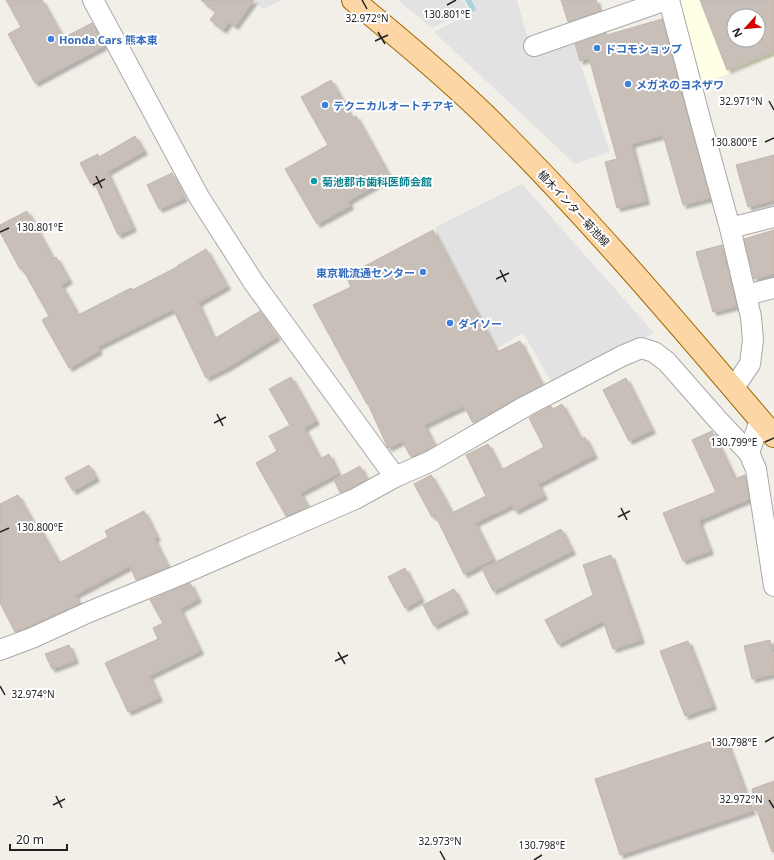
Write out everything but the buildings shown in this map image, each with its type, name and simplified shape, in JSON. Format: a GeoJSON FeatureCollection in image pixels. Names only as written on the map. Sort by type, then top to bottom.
{"type":"FeatureCollection","features":[{"type":"Feature","properties":{"kind":"main road","name":"植木インター菊池線"},"geometry":{"type":"LineString","coordinates":[[353,0],[393,33],[482,112],[542,173],[610,246],[774,436]]}},
{"type":"Feature","properties":{"kind":"street"},"geometry":{"type":"LineString","coordinates":[[93,0],[199,197],[254,282],[395,477]]}},
{"type":"Feature","properties":{"kind":"street"},"geometry":{"type":"LineString","coordinates":[[534,46],[668,0],[730,228],[746,295],[753,340],[750,364],[733,389]]}},
{"type":"Feature","properties":{"kind":"street"},"geometry":{"type":"LineString","coordinates":[[730,228],[774,217]]}},
{"type":"Feature","properties":{"kind":"street"},"geometry":{"type":"LineString","coordinates":[[746,295],[774,288]]}},
{"type":"Feature","properties":{"kind":"street"},"geometry":{"type":"LineString","coordinates":[[0,650],[32,638],[89,612],[182,574],[355,499],[395,477],[431,461],[526,406],[622,356],[641,348],[654,352],[667,362],[749,453],[756,469],[774,586]]}},
{"type":"Feature","properties":{"kind":"street"},"geometry":{"type":"LineString","coordinates":[[749,453],[760,420]]}},
{"type":"Feature","properties":{"kind":"shaded area"},"geometry":{"type":"Polygon","coordinates":[[[252,0],[281,0],[264,9],[252,0]]]}},
{"type":"Feature","properties":{"kind":"shaded area"},"geometry":{"type":"Polygon","coordinates":[[[398,0],[463,0],[468,10],[432,28],[398,0]]]}},
{"type":"Feature","properties":{"kind":"shaded area"},"geometry":{"type":"Polygon","coordinates":[[[470,0],[517,0],[532,53],[573,41],[610,152],[575,164],[434,32],[475,11],[470,0]]]}},
{"type":"Feature","properties":{"kind":"shaded area"},"geometry":{"type":"Polygon","coordinates":[[[679,0],[774,0],[774,59],[699,84],[679,0]]]}},
{"type":"Feature","properties":{"kind":"shaded area"},"geometry":{"type":"Polygon","coordinates":[[[522,184],[654,333],[552,383],[523,333],[497,348],[434,228],[522,184]]]}},
{"type":"Feature","properties":{"kind":"waterway"},"geometry":{"type":"LineString","coordinates":[[468,0],[473,9]]}},
{"type":"Feature","properties":{"kind":"place","name":"Honda Cars 熊本東"},"geometry":{"type":"Point","coordinates":[51,39]}},
{"type":"Feature","properties":{"kind":"place","name":"ドコモショップ"},"geometry":{"type":"Point","coordinates":[597,48]}},
{"type":"Feature","properties":{"kind":"place","name":"メガネのヨネザワ"},"geometry":{"type":"Point","coordinates":[628,84]}},
{"type":"Feature","properties":{"kind":"place","name":"テクニカルオートチアキ"},"geometry":{"type":"Point","coordinates":[325,105]}},
{"type":"Feature","properties":{"kind":"place","name":"菊池郡市歯科医師会館"},"geometry":{"type":"Point","coordinates":[314,181]}},
{"type":"Feature","properties":{"kind":"place","name":"東京靴流通センター"},"geometry":{"type":"Point","coordinates":[423,272]}},
{"type":"Feature","properties":{"kind":"place","name":"ダイソー"},"geometry":{"type":"Point","coordinates":[450,323]}}]}
